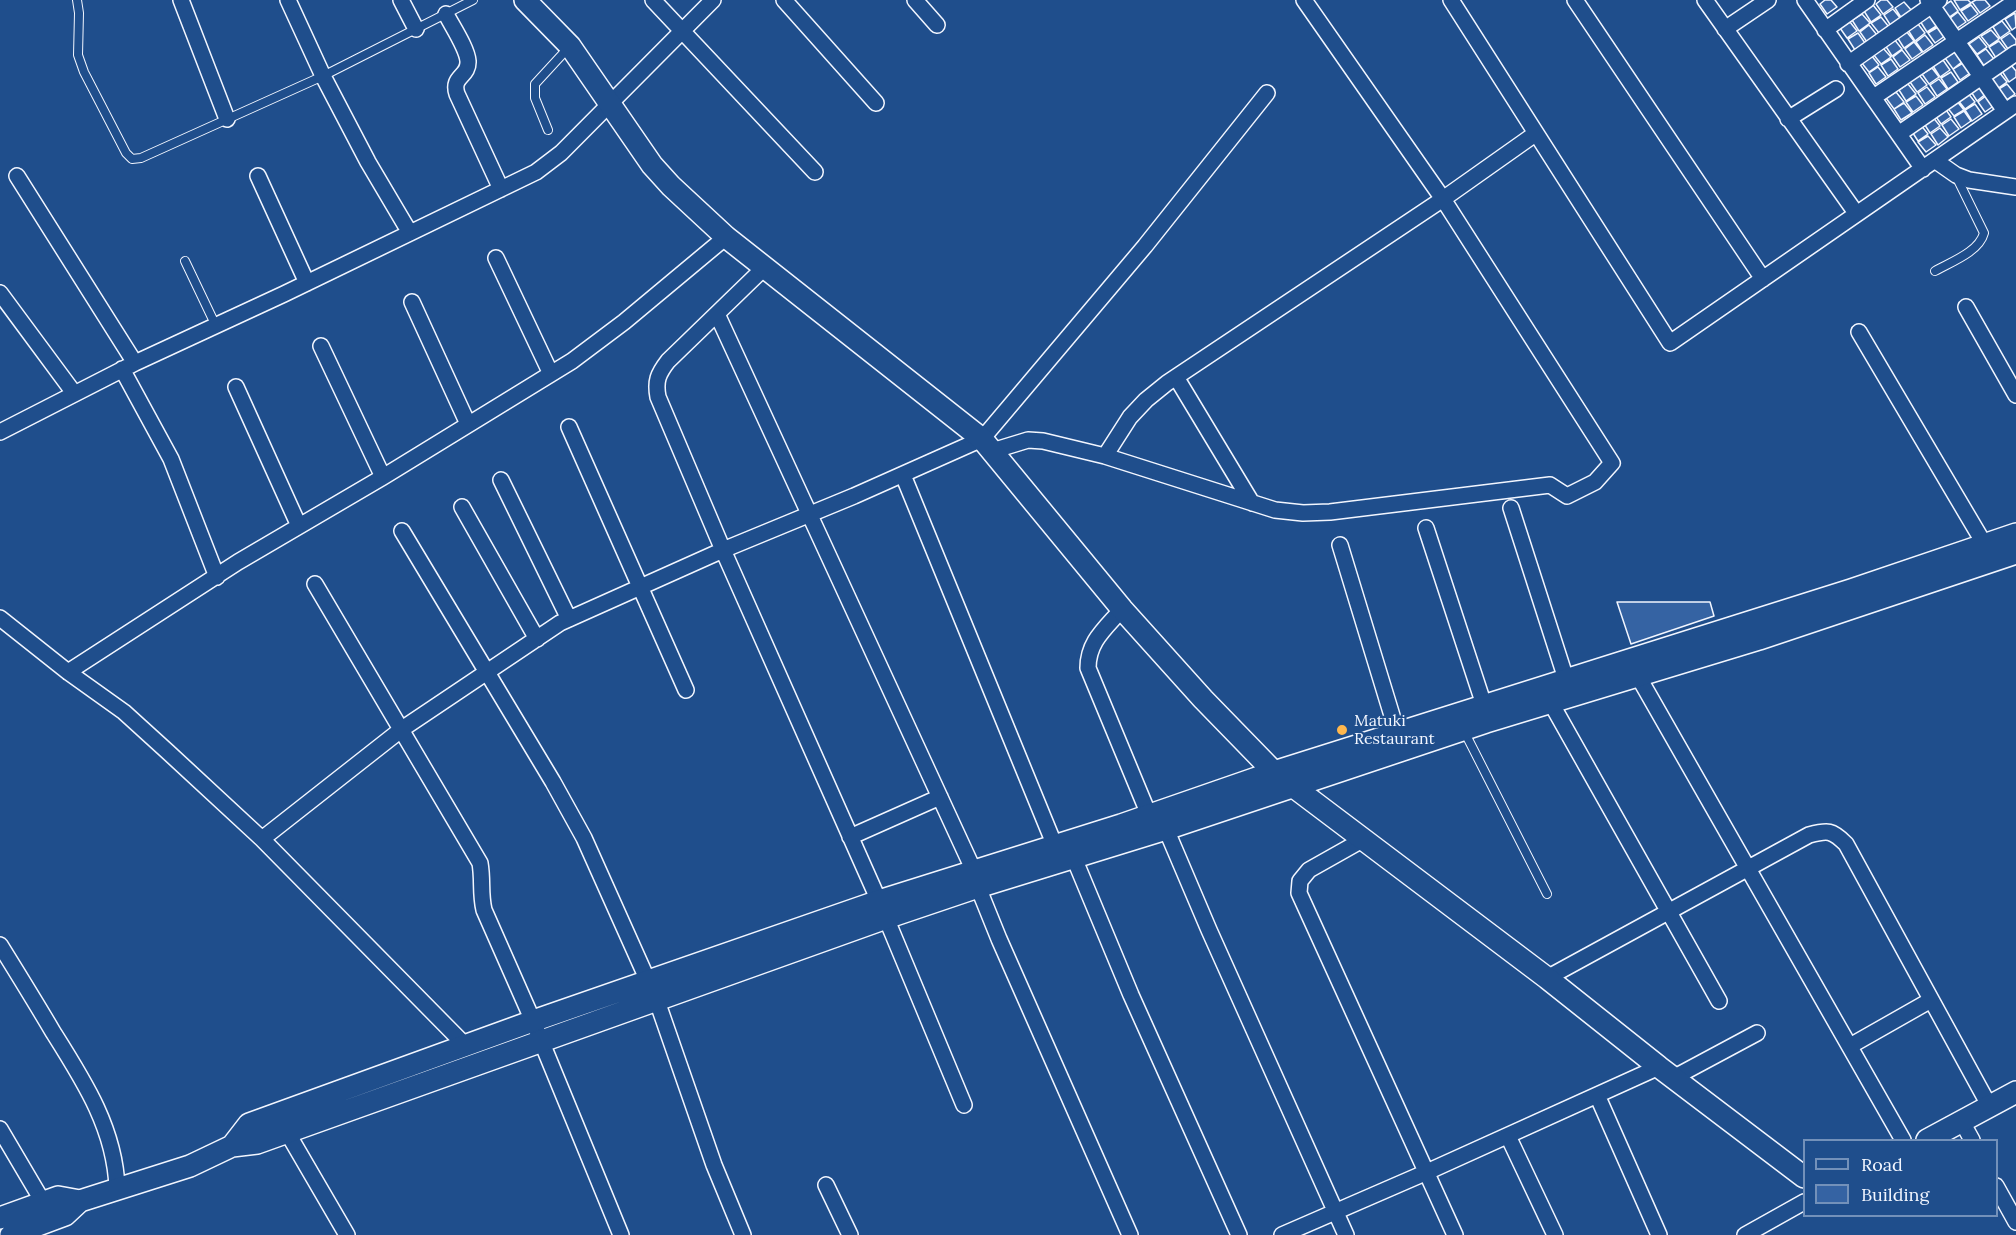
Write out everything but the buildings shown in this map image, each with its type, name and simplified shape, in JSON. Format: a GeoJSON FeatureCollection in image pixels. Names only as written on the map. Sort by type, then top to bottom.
{"type":"FeatureCollection","features":[{"type":"Feature","properties":{"kind":"street"},"geometry":{"type":"LineString","coordinates":[[181,0],[227,119]]}},
{"type":"Feature","properties":{"kind":"street"},"geometry":{"type":"LineString","coordinates":[[288,0],[323,76],[368,162],[410,233]]}},
{"type":"Feature","properties":{"kind":"street"},"geometry":{"type":"LineString","coordinates":[[401,0],[416,29]]}},
{"type":"Feature","properties":{"kind":"street"},"geometry":{"type":"LineString","coordinates":[[525,0],[570,46],[652,165],[671,186],[726,237],[987,445],[1122,609],[1203,699],[1274,772],[1547,978],[1666,1073],[1803,1176]]}},
{"type":"Feature","properties":{"kind":"street"},"geometry":{"type":"LineString","coordinates":[[653,0],[815,172]]}},
{"type":"Feature","properties":{"kind":"street"},"geometry":{"type":"LineString","coordinates":[[0,432],[129,366],[536,172],[561,153],[713,0]]}},
{"type":"Feature","properties":{"kind":"street"},"geometry":{"type":"LineString","coordinates":[[784,0],[876,103]]}},
{"type":"Feature","properties":{"kind":"street"},"geometry":{"type":"LineString","coordinates":[[915,0],[937,25]]}},
{"type":"Feature","properties":{"kind":"street"},"geometry":{"type":"LineString","coordinates":[[262,839],[402,729],[569,619],[810,513],[903,475],[987,445],[1028,440],[1043,441],[1105,456],[1275,510],[1303,513],[1330,512],[1550,485],[1567,496],[1595,482],[1612,463],[1443,199],[1304,0]]}},
{"type":"Feature","properties":{"kind":"street"},"geometry":{"type":"LineString","coordinates":[[1450,0],[1670,343],[2011,107],[1982,77],[1933,2],[1848,64]]}},
{"type":"Feature","properties":{"kind":"street"},"geometry":{"type":"LineString","coordinates":[[1575,0],[1763,279]]}},
{"type":"Feature","properties":{"kind":"street"},"geometry":{"type":"LineString","coordinates":[[1704,0],[1856,213]]}},
{"type":"Feature","properties":{"kind":"street"},"geometry":{"type":"LineString","coordinates":[[1725,29],[1768,0]]}},
{"type":"Feature","properties":{"kind":"street"},"geometry":{"type":"LineString","coordinates":[[1805,0],[1848,64],[1900,133],[1929,165],[1995,185],[2016,187]]}},
{"type":"Feature","properties":{"kind":"street"},"geometry":{"type":"LineString","coordinates":[[1825,30],[1868,0]]}},
{"type":"Feature","properties":{"kind":"street"},"geometry":{"type":"LineString","coordinates":[[1874,97],[2016,2]]}},
{"type":"Feature","properties":{"kind":"street"},"geometry":{"type":"LineString","coordinates":[[446,14],[468,61],[466,71],[456,81],[454,87],[501,189]]}},
{"type":"Feature","properties":{"kind":"street"},"geometry":{"type":"LineString","coordinates":[[1900,133],[2016,53]]}},
{"type":"Feature","properties":{"kind":"street"},"geometry":{"type":"LineString","coordinates":[[1788,119],[1836,89]]}},
{"type":"Feature","properties":{"kind":"street"},"geometry":{"type":"LineString","coordinates":[[987,445],[1268,93]]}},
{"type":"Feature","properties":{"kind":"street"},"geometry":{"type":"LineString","coordinates":[[1105,456],[1130,417],[1146,400],[1176,377],[1443,199],[1535,134]]}},
{"type":"Feature","properties":{"kind":"street"},"geometry":{"type":"LineString","coordinates":[[17,176],[129,366],[171,459],[217,576]]}},
{"type":"Feature","properties":{"kind":"street"},"geometry":{"type":"LineString","coordinates":[[258,176],[307,283]]}},
{"type":"Feature","properties":{"kind":"street"},"geometry":{"type":"LineString","coordinates":[[68,672],[298,526],[551,374],[624,322],[726,237]]}},
{"type":"Feature","properties":{"kind":"street"},"geometry":{"type":"LineString","coordinates":[[496,258],[551,374]]}},
{"type":"Feature","properties":{"kind":"street"},"geometry":{"type":"LineString","coordinates":[[764,268],[658,373],[656,385],[658,397],[723,550],[883,910],[964,1105]]}},
{"type":"Feature","properties":{"kind":"street"},"geometry":{"type":"LineString","coordinates":[[0,293],[74,393]]}},
{"type":"Feature","properties":{"kind":"street"},"geometry":{"type":"LineString","coordinates":[[412,302],[468,424]]}},
{"type":"Feature","properties":{"kind":"street"},"geometry":{"type":"LineString","coordinates":[[1966,307],[2014,389]]}},
{"type":"Feature","properties":{"kind":"street"},"geometry":{"type":"LineString","coordinates":[[717,314],[940,797],[1130,1235]]}},
{"type":"Feature","properties":{"kind":"street"},"geometry":{"type":"LineString","coordinates":[[1859,332],[1985,545]]}},
{"type":"Feature","properties":{"kind":"street"},"geometry":{"type":"LineString","coordinates":[[321,346],[383,477]]}},
{"type":"Feature","properties":{"kind":"street"},"geometry":{"type":"LineString","coordinates":[[1176,377],[1252,503]]}},
{"type":"Feature","properties":{"kind":"street"},"geometry":{"type":"LineString","coordinates":[[237,387],[298,526]]}},
{"type":"Feature","properties":{"kind":"street"},"geometry":{"type":"LineString","coordinates":[[569,426],[686,690]]}},
{"type":"Feature","properties":{"kind":"street"},"geometry":{"type":"LineString","coordinates":[[903,475],[1055,846]]}},
{"type":"Feature","properties":{"kind":"street"},"geometry":{"type":"LineString","coordinates":[[501,480],[569,619]]}},
{"type":"Feature","properties":{"kind":"street"},"geometry":{"type":"LineString","coordinates":[[462,507],[537,639]]}},
{"type":"Feature","properties":{"kind":"street"},"geometry":{"type":"LineString","coordinates":[[1511,508],[1566,679]]}},
{"type":"Feature","properties":{"kind":"street"},"geometry":{"type":"LineString","coordinates":[[1426,528],[1484,705]]}},
{"type":"Feature","properties":{"kind":"street"},"geometry":{"type":"LineString","coordinates":[[402,531],[554,782],[584,838],[657,1001],[714,1165],[743,1235]]}},
{"type":"Feature","properties":{"kind":"street"},"geometry":{"type":"LineString","coordinates":[[232,1146],[249,1124],[648,981],[883,910],[976,879],[1055,846],[1274,772],[1851,590],[2016,534]]}},
{"type":"Feature","properties":{"kind":"street"},"geometry":{"type":"LineString","coordinates":[[1340,545],[1397,732]]}},
{"type":"Feature","properties":{"kind":"street"},"geometry":{"type":"LineString","coordinates":[[976,879],[1074,858],[1463,730],[1759,639],[2016,553]]}},
{"type":"Feature","properties":{"kind":"street"},"geometry":{"type":"LineString","coordinates":[[315,584],[480,863],[482,874],[480,894],[484,910],[542,1042],[621,1235]]}},
{"type":"Feature","properties":{"kind":"street"},"geometry":{"type":"LineString","coordinates":[[1122,609],[1092,643],[1088,656],[1088,668],[1149,815]]}},
{"type":"Feature","properties":{"kind":"street"},"geometry":{"type":"LineString","coordinates":[[0,618],[68,672],[124,712],[262,839],[466,1046]]}},
{"type":"Feature","properties":{"kind":"street"},"geometry":{"type":"LineString","coordinates":[[1638,676],[1902,1139]]}},
{"type":"Feature","properties":{"kind":"street"},"geometry":{"type":"LineString","coordinates":[[1551,702],[1719,1001]]}},
{"type":"Feature","properties":{"kind":"street"},"geometry":{"type":"LineString","coordinates":[[850,837],[940,797]]}},
{"type":"Feature","properties":{"kind":"street"},"geometry":{"type":"LineString","coordinates":[[1166,829],[1346,1235]]}},
{"type":"Feature","properties":{"kind":"street"},"geometry":{"type":"LineString","coordinates":[[1547,978],[1809,835],[1825,831],[1836,834],[1846,844],[1990,1107]]}},
{"type":"Feature","properties":{"kind":"street"},"geometry":{"type":"LineString","coordinates":[[1364,839],[1309,870],[1300,881],[1299,893],[1455,1235]]}},
{"type":"Feature","properties":{"kind":"street"},"geometry":{"type":"LineString","coordinates":[[1074,858],[1131,995],[1239,1235]]}},
{"type":"Feature","properties":{"kind":"street"},"geometry":{"type":"LineString","coordinates":[[10,1235],[65,1215],[80,1201],[190,1166],[232,1146],[257,1143],[657,1001],[883,910]]}},
{"type":"Feature","properties":{"kind":"street"},"geometry":{"type":"LineString","coordinates":[[0,945],[77,1070],[97,1107],[106,1126],[113,1154],[117,1188]]}},
{"type":"Feature","properties":{"kind":"street"},"geometry":{"type":"LineString","coordinates":[[1850,1046],[1931,1000]]}},
{"type":"Feature","properties":{"kind":"street"},"geometry":{"type":"LineString","coordinates":[[1282,1235],[1598,1095],[1666,1073],[1757,1033]]}},
{"type":"Feature","properties":{"kind":"street"},"geometry":{"type":"LineString","coordinates":[[1929,1139],[2016,1092]]}},
{"type":"Feature","properties":{"kind":"street"},"geometry":{"type":"LineString","coordinates":[[1598,1095],[1659,1235]]}},
{"type":"Feature","properties":{"kind":"street"},"geometry":{"type":"LineString","coordinates":[[1962,1122],[1971,1139]]}},
{"type":"Feature","properties":{"kind":"street"},"geometry":{"type":"LineString","coordinates":[[0,1129],[43,1202]]}},
{"type":"Feature","properties":{"kind":"street"},"geometry":{"type":"LineString","coordinates":[[287,1132],[347,1235]]}},
{"type":"Feature","properties":{"kind":"street"},"geometry":{"type":"LineString","coordinates":[[1508,1136],[1554,1235]]}},
{"type":"Feature","properties":{"kind":"street"},"geometry":{"type":"LineString","coordinates":[[826,1185],[850,1235]]}},
{"type":"Feature","properties":{"kind":"street"},"geometry":{"type":"LineString","coordinates":[[1998,1190],[2016,1221]]}},
{"type":"Feature","properties":{"kind":"street"},"geometry":{"type":"LineString","coordinates":[[0,1218],[58,1197],[80,1201]]}},
{"type":"Feature","properties":{"kind":"street"},"geometry":{"type":"LineString","coordinates":[[1745,1235],[1803,1203]]}},
{"type":"Feature","properties":{"kind":"lane"},"geometry":{"type":"LineString","coordinates":[[77,0],[78,55],[84,72],[126,153],[132,159],[141,158],[323,76],[473,0]]}},
{"type":"Feature","properties":{"kind":"lane"},"geometry":{"type":"LineString","coordinates":[[548,130],[535,98],[536,84],[570,46]]}},
{"type":"Feature","properties":{"kind":"lane"},"geometry":{"type":"LineString","coordinates":[[1935,271],[1975,248],[1982,241],[1984,233],[1956,175]]}},
{"type":"Feature","properties":{"kind":"lane"},"geometry":{"type":"LineString","coordinates":[[185,261],[216,326]]}},
{"type":"Feature","properties":{"kind":"lane"},"geometry":{"type":"LineString","coordinates":[[1463,730],[1547,894]]}},
{"type":"Feature","properties":{"kind":"place","name":"Matuki Restaurant"},"geometry":{"type":"Point","coordinates":[1342,730]}}]}
